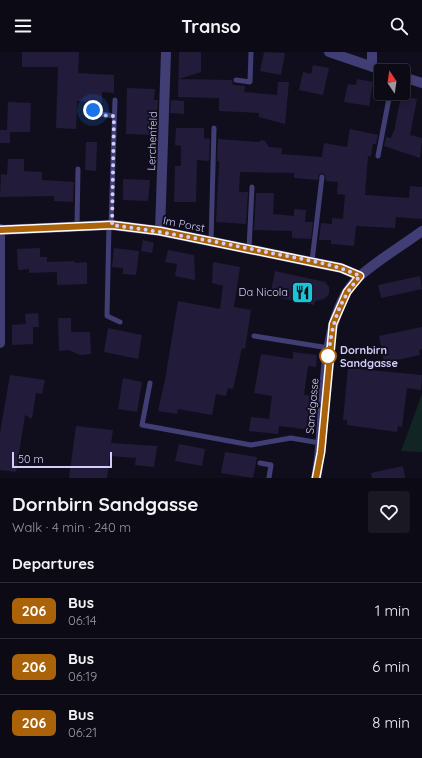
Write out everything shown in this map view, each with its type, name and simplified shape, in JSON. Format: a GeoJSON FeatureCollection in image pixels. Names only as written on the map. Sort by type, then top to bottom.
{"type":"FeatureCollection","features":[{"type":"Feature","properties":{"kind":"street","name":"Lerchenfeld"},"geometry":{"type":"LineString","coordinates":[[160,231],[166,52]]}},
{"type":"Feature","properties":{"kind":"street"},"geometry":{"type":"LineString","coordinates":[[329,52],[372,67],[372,52]]}},
{"type":"Feature","properties":{"kind":"street"},"geometry":{"type":"LineString","coordinates":[[410,79],[422,83]]}},
{"type":"Feature","properties":{"kind":"street","name":"Im Porst"},"geometry":{"type":"LineString","coordinates":[[0,230],[77,225],[110,225],[160,231],[312,261],[341,268],[360,276]]}},
{"type":"Feature","properties":{"kind":"street"},"geometry":{"type":"LineString","coordinates":[[0,230],[0,343]]}},
{"type":"Feature","properties":{"kind":"street","name":"Sandgasse"},"geometry":{"type":"LineString","coordinates":[[316,478],[321,443],[329,348],[333,324],[347,292],[360,276],[422,231]]}},
{"type":"Feature","properties":{"kind":"lane"},"geometry":{"type":"LineString","coordinates":[[236,80],[250,82],[251,52]]}},
{"type":"Feature","properties":{"kind":"lane"},"geometry":{"type":"LineString","coordinates":[[115,100],[107,316],[120,322]]}},
{"type":"Feature","properties":{"kind":"lane"},"geometry":{"type":"LineString","coordinates":[[378,156],[389,100]]}},
{"type":"Feature","properties":{"kind":"lane"},"geometry":{"type":"LineString","coordinates":[[92,102],[95,113],[114,116]]}},
{"type":"Feature","properties":{"kind":"lane"},"geometry":{"type":"LineString","coordinates":[[211,241],[214,128]]}},
{"type":"Feature","properties":{"kind":"lane"},"geometry":{"type":"LineString","coordinates":[[77,225],[78,169]]}},
{"type":"Feature","properties":{"kind":"lane"},"geometry":{"type":"LineString","coordinates":[[312,261],[322,177]]}},
{"type":"Feature","properties":{"kind":"lane"},"geometry":{"type":"LineString","coordinates":[[249,249],[252,187]]}},
{"type":"Feature","properties":{"kind":"lane"},"geometry":{"type":"LineString","coordinates":[[254,336],[329,348]]}},
{"type":"Feature","properties":{"kind":"lane"},"geometry":{"type":"LineString","coordinates":[[150,383],[142,425],[251,445],[291,438],[321,443]]}},
{"type":"Feature","properties":{"kind":"lane"},"geometry":{"type":"LineString","coordinates":[[260,463],[271,465],[269,478]]}},
{"type":"Feature","properties":{"kind":"green space"},"geometry":{"type":"Polygon","coordinates":[[[422,394],[422,452],[401,451],[422,394]]]}},
{"type":"Feature","properties":{"kind":"building"},"geometry":{"type":"Polygon","coordinates":[[[22,52],[79,52],[78,73],[114,75],[114,93],[102,92],[102,103],[97,102],[93,98],[89,102],[77,101],[76,129],[56,128],[58,67],[22,67],[22,52]]]}},
{"type":"Feature","properties":{"kind":"building"},"geometry":{"type":"Polygon","coordinates":[[[179,52],[201,52],[201,72],[179,79],[232,80],[233,85],[245,86],[244,92],[277,95],[278,82],[289,82],[285,124],[259,117],[259,113],[219,111],[219,98],[178,97],[179,52]]]}},
{"type":"Feature","properties":{"kind":"building"},"geometry":{"type":"Polygon","coordinates":[[[264,52],[285,53],[281,75],[260,71],[264,52]]]}},
{"type":"Feature","properties":{"kind":"building"},"geometry":{"type":"Polygon","coordinates":[[[313,65],[329,68],[323,95],[299,90],[303,72],[311,74],[313,65]]]}},
{"type":"Feature","properties":{"kind":"building"},"geometry":{"type":"Polygon","coordinates":[[[357,79],[373,82],[369,106],[344,102],[348,84],[356,85],[357,79]]]}},
{"type":"Feature","properties":{"kind":"building"},"geometry":{"type":"Polygon","coordinates":[[[127,88],[155,89],[154,100],[158,100],[157,113],[154,113],[153,135],[126,134],[127,88]]]}},
{"type":"Feature","properties":{"kind":"building"},"geometry":{"type":"Polygon","coordinates":[[[410,98],[417,99],[410,135],[422,138],[420,158],[384,146],[386,137],[391,138],[394,132],[400,100],[410,100],[410,98]]]}},
{"type":"Feature","properties":{"kind":"building"},"geometry":{"type":"Polygon","coordinates":[[[171,100],[184,101],[184,114],[170,113],[171,100]]]}},
{"type":"Feature","properties":{"kind":"building"},"geometry":{"type":"Polygon","coordinates":[[[8,102],[31,103],[30,132],[10,132],[10,143],[0,143],[0,130],[7,130],[8,102]]]}},
{"type":"Feature","properties":{"kind":"building"},"geometry":{"type":"Polygon","coordinates":[[[176,128],[204,128],[204,138],[210,139],[209,161],[197,160],[196,202],[174,202],[175,166],[181,166],[181,146],[175,145],[176,128]]]}},
{"type":"Feature","properties":{"kind":"building"},"geometry":{"type":"Polygon","coordinates":[[[350,129],[378,135],[376,144],[373,144],[371,156],[368,156],[365,195],[409,198],[410,186],[422,187],[422,219],[396,217],[395,228],[356,226],[354,246],[331,244],[331,240],[319,240],[321,223],[332,224],[332,218],[343,219],[345,195],[337,194],[338,182],[326,181],[325,175],[322,173],[319,175],[318,180],[294,178],[294,173],[240,172],[239,192],[248,192],[246,224],[216,222],[219,165],[219,161],[217,161],[218,139],[259,142],[261,140],[265,141],[269,147],[282,148],[281,154],[322,157],[324,143],[347,147],[350,129]]]}},
{"type":"Feature","properties":{"kind":"building"},"geometry":{"type":"Polygon","coordinates":[[[86,142],[97,142],[96,171],[85,170],[86,142]]]}},
{"type":"Feature","properties":{"kind":"building"},"geometry":{"type":"Polygon","coordinates":[[[8,159],[24,159],[24,171],[42,172],[42,180],[74,182],[73,202],[54,201],[54,196],[0,197],[1,174],[7,175],[8,159]]]}},
{"type":"Feature","properties":{"kind":"building"},"geometry":{"type":"Polygon","coordinates":[[[123,179],[150,180],[148,201],[123,200],[123,179]]]}},
{"type":"Feature","properties":{"kind":"building"},"geometry":{"type":"Polygon","coordinates":[[[256,193],[274,193],[273,214],[294,216],[294,209],[306,210],[305,222],[313,222],[311,239],[292,238],[292,231],[254,230],[256,193]]]}},
{"type":"Feature","properties":{"kind":"building"},"geometry":{"type":"Polygon","coordinates":[[[143,240],[154,243],[152,253],[141,251],[143,240]]]}},
{"type":"Feature","properties":{"kind":"building"},"geometry":{"type":"Polygon","coordinates":[[[40,248],[40,257],[47,257],[47,262],[87,262],[87,284],[57,285],[57,272],[29,273],[29,269],[18,270],[17,249],[40,248]]]}},
{"type":"Feature","properties":{"kind":"building"},"geometry":{"type":"Polygon","coordinates":[[[114,248],[139,251],[136,275],[123,274],[123,268],[112,267],[114,248]]]}},
{"type":"Feature","properties":{"kind":"building"},"geometry":{"type":"Polygon","coordinates":[[[168,250],[194,255],[195,280],[175,276],[177,264],[165,262],[168,250]]]}},
{"type":"Feature","properties":{"kind":"building"},"geometry":{"type":"Polygon","coordinates":[[[213,262],[240,267],[234,307],[251,310],[245,349],[242,348],[233,389],[228,388],[226,396],[216,394],[212,415],[178,409],[177,414],[158,411],[165,380],[178,301],[220,309],[223,286],[212,283],[213,262]]]}},
{"type":"Feature","properties":{"kind":"building"},"geometry":{"type":"Polygon","coordinates":[[[275,271],[325,282],[329,287],[329,294],[324,299],[315,301],[314,305],[270,296],[275,271]]]}},
{"type":"Feature","properties":{"kind":"building"},"geometry":{"type":"Polygon","coordinates":[[[420,276],[422,289],[381,298],[378,285],[420,276]]]}},
{"type":"Feature","properties":{"kind":"building"},"geometry":{"type":"Polygon","coordinates":[[[38,313],[39,327],[33,327],[33,344],[12,345],[12,325],[26,324],[25,314],[38,313]]]}},
{"type":"Feature","properties":{"kind":"building"},"geometry":{"type":"Polygon","coordinates":[[[58,318],[71,318],[71,332],[90,332],[91,354],[80,355],[69,350],[59,351],[58,318]]]}},
{"type":"Feature","properties":{"kind":"building"},"geometry":{"type":"Polygon","coordinates":[[[422,327],[422,349],[419,350],[420,355],[384,363],[379,336],[422,327]]]}},
{"type":"Feature","properties":{"kind":"building"},"geometry":{"type":"Polygon","coordinates":[[[108,328],[142,335],[138,359],[104,352],[108,328]]]}},
{"type":"Feature","properties":{"kind":"building"},"geometry":{"type":"Polygon","coordinates":[[[293,352],[317,355],[316,367],[308,366],[304,395],[316,396],[312,430],[279,426],[278,434],[249,431],[251,417],[269,419],[272,396],[254,393],[261,354],[293,359],[293,352]]]}},
{"type":"Feature","properties":{"kind":"building"},"geometry":{"type":"Polygon","coordinates":[[[348,368],[422,375],[421,390],[407,388],[402,427],[398,426],[397,432],[347,425],[347,420],[343,420],[348,368]]]}},
{"type":"Feature","properties":{"kind":"building"},"geometry":{"type":"Polygon","coordinates":[[[10,375],[45,380],[42,394],[36,393],[32,419],[25,415],[16,472],[0,470],[0,433],[10,375]]]}},
{"type":"Feature","properties":{"kind":"building"},"geometry":{"type":"Polygon","coordinates":[[[123,378],[142,382],[137,412],[118,409],[123,378]]]}},
{"type":"Feature","properties":{"kind":"building"},"geometry":{"type":"Polygon","coordinates":[[[76,426],[113,430],[111,443],[157,446],[154,467],[135,465],[136,458],[110,456],[107,478],[69,478],[76,426]]]}},
{"type":"Feature","properties":{"kind":"building"},"geometry":{"type":"Polygon","coordinates":[[[179,444],[205,449],[202,466],[175,461],[179,444]]]}},
{"type":"Feature","properties":{"kind":"building"},"geometry":{"type":"Polygon","coordinates":[[[225,452],[257,457],[253,478],[221,473],[225,452]]]}},
{"type":"Feature","properties":{"kind":"building"},"geometry":{"type":"Polygon","coordinates":[[[403,466],[405,478],[372,478],[371,473],[403,466]]]}},
{"type":"Feature","properties":{"kind":"bus line","name":"206"},"geometry":{"type":"LineString","coordinates":[[0,230],[77,225],[112,225],[160,231],[346,269],[360,276],[347,292],[333,324],[329,348],[321,452],[316,478]]}},
{"type":"Feature","properties":{"kind":"place","name":"Da Nicola"},"geometry":{"type":"Point","coordinates":[303,292]}},
{"type":"Feature","properties":{"kind":"place","name":"Dornbirn Sandgasse"},"geometry":{"type":"Point","coordinates":[328,356]}},
{"type":"Feature","properties":{"kind":"route"},"geometry":{"type":"LineString","coordinates":[[93,110],[95,113],[100,115],[114,116],[112,225],[160,231],[312,261],[346,269],[360,276],[347,292],[333,324],[328,361],[328,356]]}}]}
